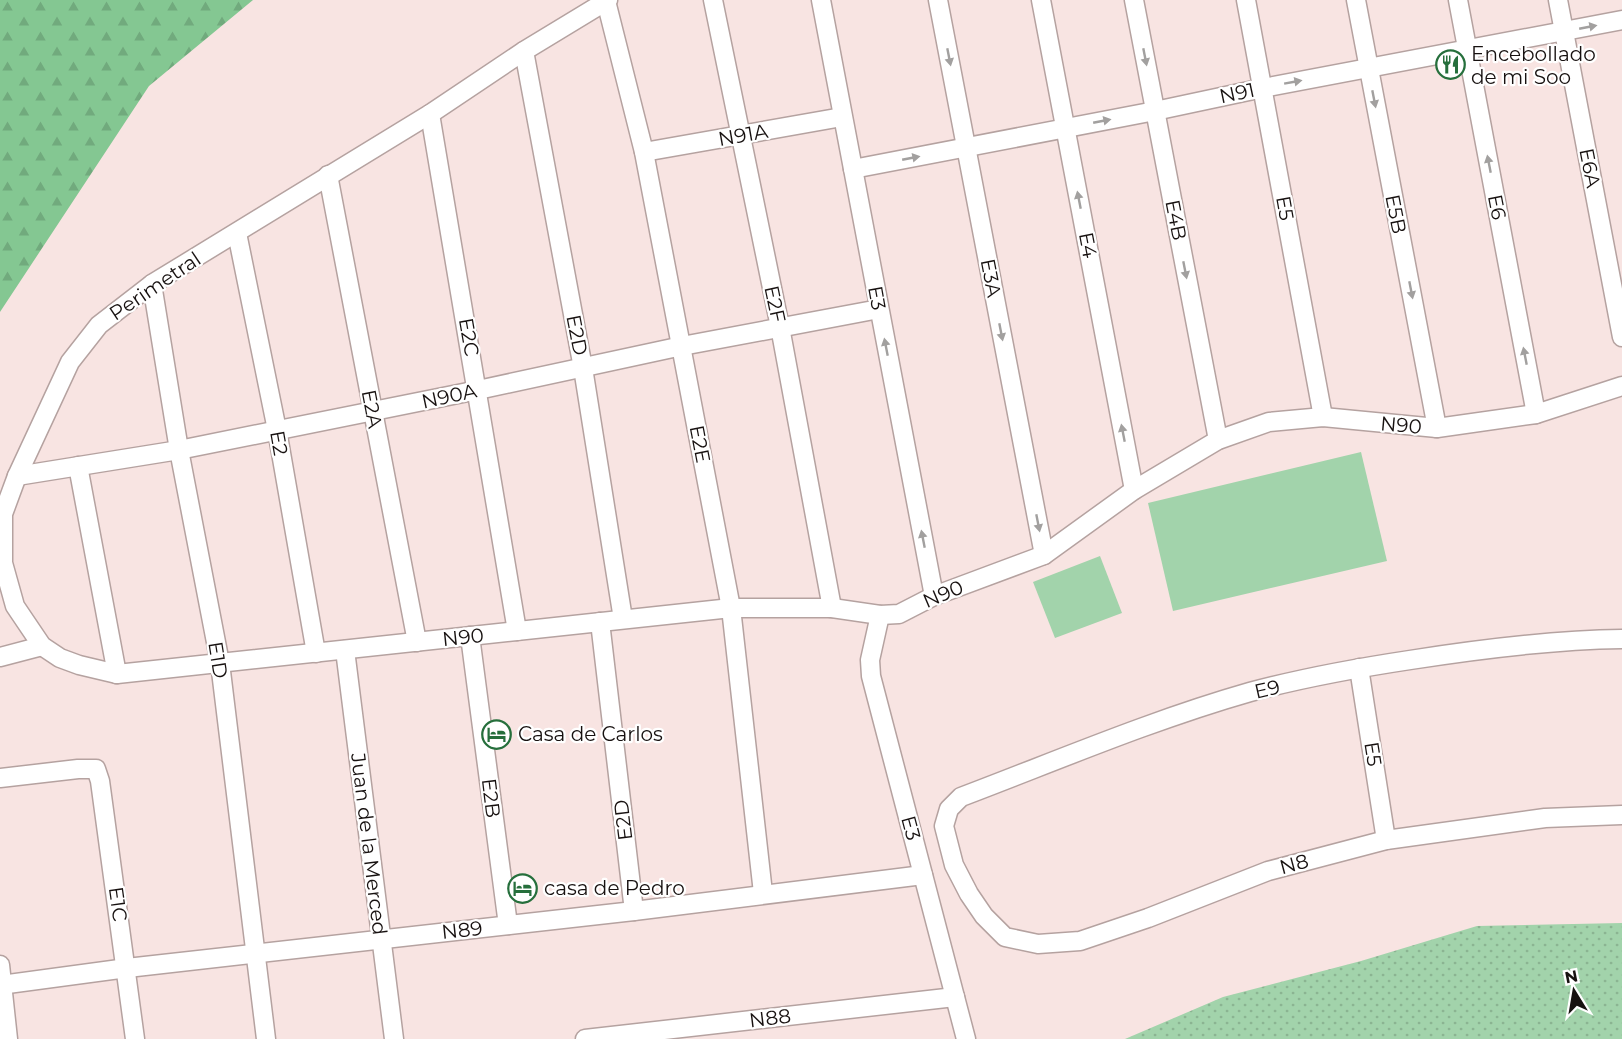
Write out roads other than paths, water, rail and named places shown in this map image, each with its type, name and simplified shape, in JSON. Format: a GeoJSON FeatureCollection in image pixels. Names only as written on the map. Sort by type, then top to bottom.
{"type":"FeatureCollection","features":[{"type":"Feature","properties":{"kind":"street","name":"E2F"},"geometry":{"type":"LineString","coordinates":[[712,0],[780,327],[832,608]]}},
{"type":"Feature","properties":{"kind":"street","name":"E3"},"geometry":{"type":"LineString","coordinates":[[821,0],[934,596]]}},
{"type":"Feature","properties":{"kind":"street","name":"E3A"},"geometry":{"type":"LineString","coordinates":[[938,0],[1044,555]]}},
{"type":"Feature","properties":{"kind":"street","name":"E4"},"geometry":{"type":"LineString","coordinates":[[1041,0],[1134,490]]}},
{"type":"Feature","properties":{"kind":"street","name":"E4B"},"geometry":{"type":"LineString","coordinates":[[1134,0],[1218,440]]}},
{"type":"Feature","properties":{"kind":"street","name":"E5"},"geometry":{"type":"LineString","coordinates":[[1246,0],[1323,417]]}},
{"type":"Feature","properties":{"kind":"street","name":"E5B"},"geometry":{"type":"LineString","coordinates":[[1356,0],[1437,428]]}},
{"type":"Feature","properties":{"kind":"street","name":"E6"},"geometry":{"type":"LineString","coordinates":[[1458,0],[1536,414]]}},
{"type":"Feature","properties":{"kind":"street","name":"E6A"},"geometry":{"type":"LineString","coordinates":[[1558,0],[1622,337]]}},
{"type":"Feature","properties":{"kind":"street","name":"Perimetral"},"geometry":{"type":"LineString","coordinates":[[219,663],[117,674],[78,665],[60,658],[42,646],[15,606],[3,563],[3,514],[17,476],[70,362],[99,325],[152,284],[430,114],[524,51],[607,1]]}},
{"type":"Feature","properties":{"kind":"street","name":"E2E"},"geometry":{"type":"LineString","coordinates":[[607,1],[644,152],[731,608],[763,893]]}},
{"type":"Feature","properties":{"kind":"street","name":"N91"},"geometry":{"type":"LineString","coordinates":[[853,169],[1622,20]]}},
{"type":"Feature","properties":{"kind":"street","name":"E2D"},"geometry":{"type":"LineString","coordinates":[[524,51],[583,368],[623,620]]}},
{"type":"Feature","properties":{"kind":"street","name":"E2C"},"geometry":{"type":"LineString","coordinates":[[430,114],[517,631]]}},
{"type":"Feature","properties":{"kind":"street","name":"N91A"},"geometry":{"type":"LineString","coordinates":[[644,152],[842,117]]}},
{"type":"Feature","properties":{"kind":"street","name":"E2A"},"geometry":{"type":"LineString","coordinates":[[328,176],[417,642]]}},
{"type":"Feature","properties":{"kind":"street","name":"E2"},"geometry":{"type":"LineString","coordinates":[[237,233],[277,430],[316,653]]}},
{"type":"Feature","properties":{"kind":"street","name":"E1D"},"geometry":{"type":"LineString","coordinates":[[152,284],[178,450],[219,663],[266,1039]]}},
{"type":"Feature","properties":{"kind":"street","name":"N90A"},"geometry":{"type":"LineString","coordinates":[[17,476],[178,450],[372,412],[682,346],[879,309]]}},
{"type":"Feature","properties":{"kind":"street","name":"N90"},"geometry":{"type":"LineString","coordinates":[[219,663],[731,608],[832,608],[880,615],[898,614],[934,596],[1044,555],[1134,490],[1218,440],[1269,422],[1323,417],[1437,428],[1536,414],[1622,386]]}},
{"type":"Feature","properties":{"kind":"street"},"geometry":{"type":"LineString","coordinates":[[78,466],[117,674]]}},
{"type":"Feature","properties":{"kind":"street","name":"E3"},"geometry":{"type":"LineString","coordinates":[[880,615],[870,660],[871,676],[966,1039]]}},
{"type":"Feature","properties":{"kind":"street","name":"E2D"},"geometry":{"type":"LineString","coordinates":[[600,622],[634,911]]}},
{"type":"Feature","properties":{"kind":"street","name":"E2B"},"geometry":{"type":"LineString","coordinates":[[470,636],[508,925]]}},
{"type":"Feature","properties":{"kind":"street","name":"E9"},"geometry":{"type":"LineString","coordinates":[[944,826],[949,808],[961,797],[1124,735],[1251,692],[1359,668],[1470,651],[1585,640],[1622,639]]}},
{"type":"Feature","properties":{"kind":"street"},"geometry":{"type":"LineString","coordinates":[[0,657],[42,646]]}},
{"type":"Feature","properties":{"kind":"street","name":"Juan de la Merced"},"geometry":{"type":"LineString","coordinates":[[345,650],[394,1039]]}},
{"type":"Feature","properties":{"kind":"street","name":"E5"},"geometry":{"type":"LineString","coordinates":[[1359,668],[1386,840]]}},
{"type":"Feature","properties":{"kind":"street","name":"E1C"},"geometry":{"type":"LineString","coordinates":[[0,778],[96,769],[100,781],[135,1039]]}},
{"type":"Feature","properties":{"kind":"street","name":"N8"},"geometry":{"type":"LineString","coordinates":[[944,826],[954,865],[984,916],[1005,937],[1038,944],[1080,942],[1268,871],[1386,840],[1545,818],[1622,815]]}},
{"type":"Feature","properties":{"kind":"street","name":"N89"},"geometry":{"type":"LineString","coordinates":[[1,985],[127,968],[634,911],[763,893],[923,875]]}},
{"type":"Feature","properties":{"kind":"street"},"geometry":{"type":"LineString","coordinates":[[0,964],[8,1039]]}},
{"type":"Feature","properties":{"kind":"street","name":"N88"},"geometry":{"type":"LineString","coordinates":[[585,1039],[955,997]]}},
{"type":"Feature","properties":{"kind":"place","name":"Encebollado de mi Soo"},"geometry":{"type":"Point","coordinates":[1450,65]}},
{"type":"Feature","properties":{"kind":"place","name":"Casa de Carlos"},"geometry":{"type":"Point","coordinates":[497,734]}},
{"type":"Feature","properties":{"kind":"place","name":"casa de Pedro"},"geometry":{"type":"Point","coordinates":[523,888]}}]}
